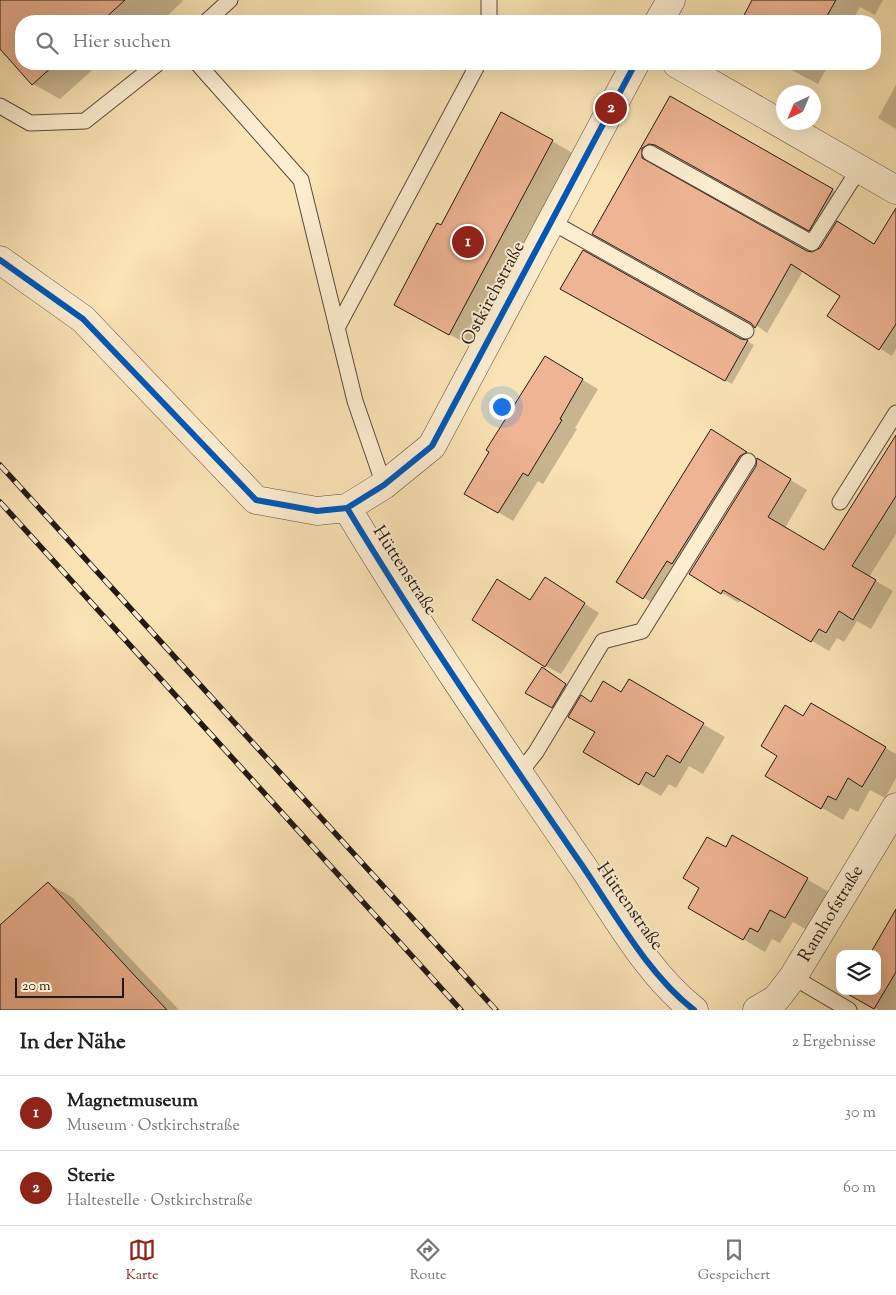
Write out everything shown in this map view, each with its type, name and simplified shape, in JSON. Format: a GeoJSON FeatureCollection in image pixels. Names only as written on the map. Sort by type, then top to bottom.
{"type":"FeatureCollection","features":[{"type":"Feature","properties":{"kind":"street"},"geometry":{"type":"LineString","coordinates":[[663,15],[672,0]]}},
{"type":"Feature","properties":{"kind":"street","name":"Ostkirchstraße"},"geometry":{"type":"LineString","coordinates":[[347,508],[384,485],[432,446],[632,70]]}},
{"type":"Feature","properties":{"kind":"street"},"geometry":{"type":"LineString","coordinates":[[687,70],[896,190]]}},
{"type":"Feature","properties":{"kind":"street"},"geometry":{"type":"LineString","coordinates":[[0,260],[83,319],[256,500],[317,511],[347,508]]}},
{"type":"Feature","properties":{"kind":"street","name":"Hüttenstraße"},"geometry":{"type":"LineString","coordinates":[[347,508],[381,564],[519,774],[649,962],[679,998],[694,1010]]}},
{"type":"Feature","properties":{"kind":"street","name":"Ramhofstraße"},"geometry":{"type":"LineString","coordinates":[[757,1010],[776,999],[793,977],[896,807]]}},
{"type":"Feature","properties":{"kind":"lane"},"geometry":{"type":"LineString","coordinates":[[214,15],[230,0]]}},
{"type":"Feature","properties":{"kind":"lane"},"geometry":{"type":"LineString","coordinates":[[489,0],[490,15]]}},
{"type":"Feature","properties":{"kind":"lane"},"geometry":{"type":"LineString","coordinates":[[0,106],[30,123],[85,121],[149,70]]}},
{"type":"Feature","properties":{"kind":"lane"},"geometry":{"type":"LineString","coordinates":[[203,70],[301,180],[355,401],[384,485]]}},
{"type":"Feature","properties":{"kind":"lane"},"geometry":{"type":"LineString","coordinates":[[337,328],[475,70]]}},
{"type":"Feature","properties":{"kind":"lane"},"geometry":{"type":"LineString","coordinates":[[650,154],[812,243],[859,169]]}},
{"type":"Feature","properties":{"kind":"lane"},"geometry":{"type":"LineString","coordinates":[[550,221],[746,331]]}},
{"type":"Feature","properties":{"kind":"lane"},"geometry":{"type":"LineString","coordinates":[[840,502],[896,413]]}},
{"type":"Feature","properties":{"kind":"lane"},"geometry":{"type":"LineString","coordinates":[[519,774],[536,752],[603,641],[642,630],[748,461]]}},
{"type":"Feature","properties":{"kind":"lane"},"geometry":{"type":"LineString","coordinates":[[793,977],[849,1010]]}},
{"type":"Feature","properties":{"kind":"building"},"geometry":{"type":"Polygon","coordinates":[[[0,0],[125,0],[109,15],[15,15],[15,66],[0,49],[0,0]]]}},
{"type":"Feature","properties":{"kind":"building"},"geometry":{"type":"Polygon","coordinates":[[[752,0],[836,0],[827,15],[744,15],[752,0]]]}},
{"type":"Feature","properties":{"kind":"building"},"geometry":{"type":"Polygon","coordinates":[[[19,70],[48,70],[32,85],[19,70]]]}},
{"type":"Feature","properties":{"kind":"building"},"geometry":{"type":"Polygon","coordinates":[[[670,96],[833,189],[809,231],[655,145],[649,144],[642,148],[642,158],[807,251],[812,252],[820,248],[837,221],[874,244],[896,208],[896,324],[879,350],[827,316],[840,296],[791,264],[755,328],[751,323],[592,234],[670,96]]]}},
{"type":"Feature","properties":{"kind":"building"},"geometry":{"type":"Polygon","coordinates":[[[501,112],[553,140],[449,335],[394,305],[437,223],[441,225],[501,112]]]}},
{"type":"Feature","properties":{"kind":"building"},"geometry":{"type":"Polygon","coordinates":[[[583,250],[741,339],[748,340],[725,381],[560,289],[583,250]]]}},
{"type":"Feature","properties":{"kind":"building"},"geometry":{"type":"Polygon","coordinates":[[[545,356],[583,379],[560,419],[562,420],[528,476],[523,473],[498,513],[464,494],[489,452],[486,450],[545,356]]]}},
{"type":"Feature","properties":{"kind":"building"},"geometry":{"type":"Polygon","coordinates":[[[711,429],[747,452],[740,456],[672,564],[667,561],[643,599],[616,582],[711,429]]]}},
{"type":"Feature","properties":{"kind":"building"},"geometry":{"type":"Polygon","coordinates":[[[896,435],[896,496],[852,566],[876,580],[853,620],[839,611],[826,633],[819,629],[811,642],[723,590],[721,594],[689,574],[756,466],[757,458],[791,479],[768,517],[824,550],[896,435]]]}},
{"type":"Feature","properties":{"kind":"building"},"geometry":{"type":"Polygon","coordinates":[[[545,577],[585,603],[545,667],[472,620],[497,579],[530,600],[545,577]]]}},
{"type":"Feature","properties":{"kind":"building"},"geometry":{"type":"Polygon","coordinates":[[[542,667],[566,684],[552,708],[525,693],[542,667]]]}},
{"type":"Feature","properties":{"kind":"building"},"geometry":{"type":"Polygon","coordinates":[[[629,679],[704,723],[680,763],[667,755],[654,777],[646,772],[639,785],[583,752],[595,732],[568,717],[581,695],[591,702],[603,681],[621,692],[629,679]]]}},
{"type":"Feature","properties":{"kind":"building"},"geometry":{"type":"Polygon","coordinates":[[[811,703],[886,747],[862,787],[848,778],[836,800],[828,796],[821,809],[765,776],[777,756],[761,746],[785,705],[803,716],[811,703]]]}},
{"type":"Feature","properties":{"kind":"building"},"geometry":{"type":"Polygon","coordinates":[[[732,835],[808,878],[785,918],[770,910],[758,932],[750,928],[743,940],[688,908],[699,888],[683,878],[707,837],[726,847],[732,835]]]}},
{"type":"Feature","properties":{"kind":"building"},"geometry":{"type":"Polygon","coordinates":[[[48,882],[167,1010],[0,1010],[0,925],[48,882]]]}},
{"type":"Feature","properties":{"kind":"building"},"geometry":{"type":"Polygon","coordinates":[[[896,909],[896,972],[874,1009],[850,995],[881,995],[881,950],[872,950],[896,909]]]}},
{"type":"Feature","properties":{"kind":"railway"},"geometry":{"type":"LineString","coordinates":[[0,465],[496,1010]]}},
{"type":"Feature","properties":{"kind":"railway"},"geometry":{"type":"LineString","coordinates":[[0,502],[461,1010]]}},
{"type":"Feature","properties":{"kind":"cycle path"},"geometry":{"type":"LineString","coordinates":[[0,260],[83,319],[256,500],[317,511],[347,508],[384,485],[432,446],[632,70]]}},
{"type":"Feature","properties":{"kind":"cycle path"},"geometry":{"type":"LineString","coordinates":[[347,508],[374,553],[488,728],[631,939],[660,978],[694,1010]]}},
{"type":"Feature","properties":{"kind":"place","name":"Sterie"},"geometry":{"type":"Point","coordinates":[611,108]}},
{"type":"Feature","properties":{"kind":"place","name":"Magnetmuseum"},"geometry":{"type":"Point","coordinates":[468,242]}}]}
